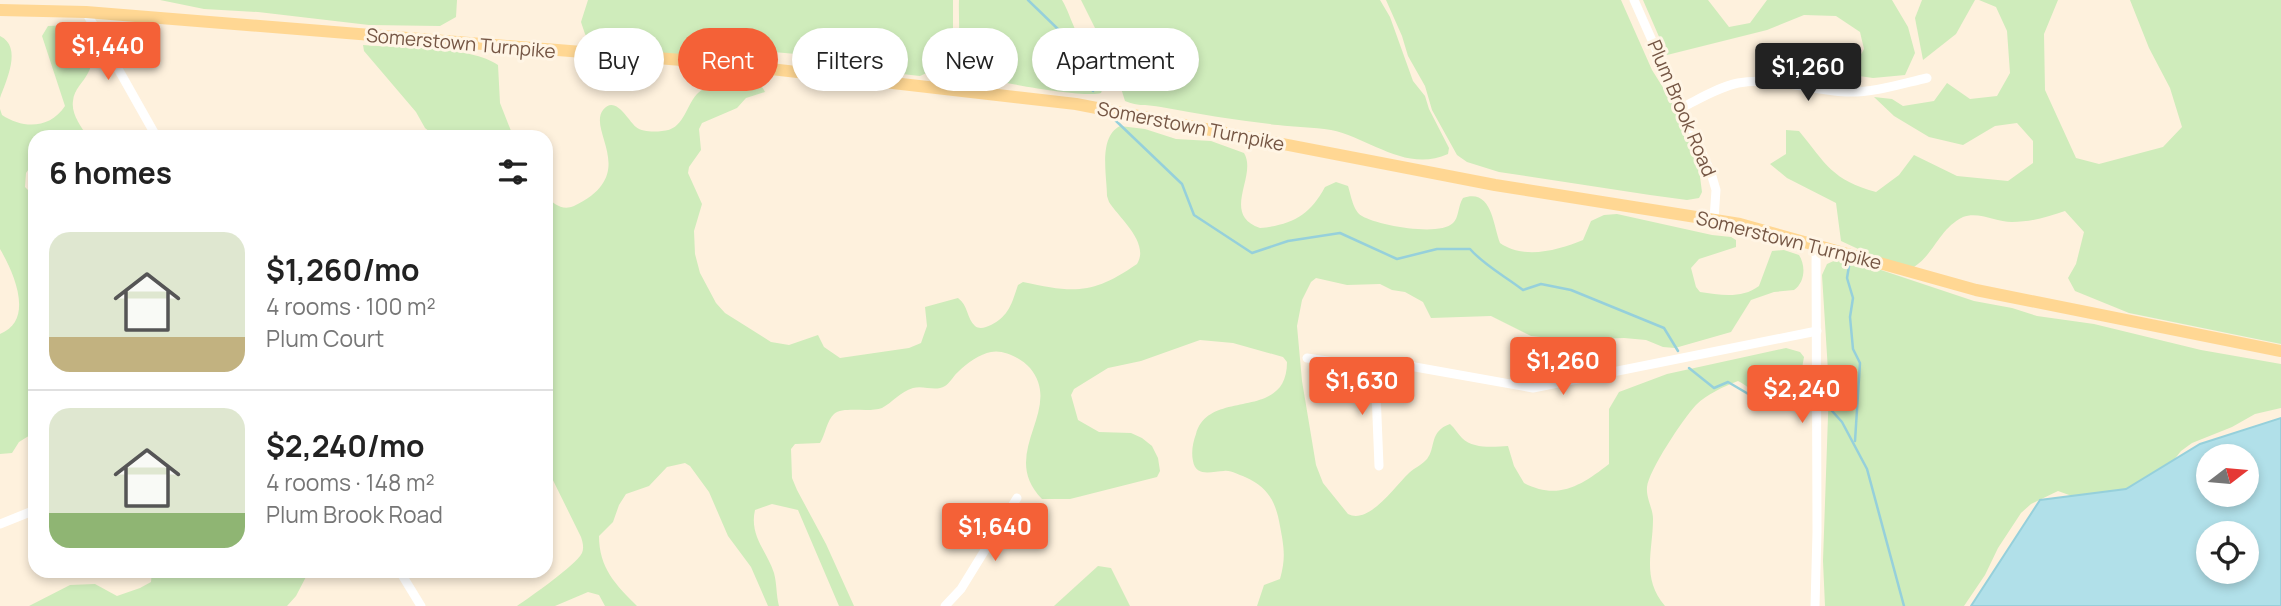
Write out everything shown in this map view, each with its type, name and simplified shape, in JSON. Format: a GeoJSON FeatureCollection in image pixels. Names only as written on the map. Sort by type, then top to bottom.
{"type":"FeatureCollection","features":[{"type":"Feature","properties":{"kind":"main road","name":"Somerstown Turnpike"},"geometry":{"type":"LineString","coordinates":[[0,10],[86,12],[719,63],[1040,99],[1113,110],[1495,185],[1714,219],[1816,244],[1976,290],[2281,351]]}},
{"type":"Feature","properties":{"kind":"street","name":"Plum Brook Road"},"geometry":{"type":"LineString","coordinates":[[1634,0],[1712,173],[1716,190],[1714,219]]}},
{"type":"Feature","properties":{"kind":"street"},"geometry":{"type":"LineString","coordinates":[[86,12],[153,130]]}},
{"type":"Feature","properties":{"kind":"street"},"geometry":{"type":"LineString","coordinates":[[1683,107],[1723,87],[1742,82],[1778,83],[1849,92],[1882,89],[1927,78]]}},
{"type":"Feature","properties":{"kind":"street"},"geometry":{"type":"LineString","coordinates":[[1815,606],[1816,244]]}},
{"type":"Feature","properties":{"kind":"street"},"geometry":{"type":"LineString","coordinates":[[1307,358],[1375,368],[1387,362],[1533,388],[1817,331]]}},
{"type":"Feature","properties":{"kind":"street"},"geometry":{"type":"LineString","coordinates":[[1375,368],[1380,466]]}},
{"type":"Feature","properties":{"kind":"street"},"geometry":{"type":"LineString","coordinates":[[945,606],[961,589],[1017,498]]}},
{"type":"Feature","properties":{"kind":"street"},"geometry":{"type":"LineString","coordinates":[[0,524],[28,513]]}},
{"type":"Feature","properties":{"kind":"street"},"geometry":{"type":"LineString","coordinates":[[404,578],[421,606]]}},
{"type":"Feature","properties":{"kind":"green space"},"geometry":{"type":"Polygon","coordinates":[[[160,0],[457,0],[456,17],[440,26],[369,25],[258,12],[204,9],[160,0]]]}},
{"type":"Feature","properties":{"kind":"green space"},"geometry":{"type":"Polygon","coordinates":[[[588,0],[953,0],[953,28],[922,28],[920,76],[908,75],[908,28],[792,28],[792,54],[778,52],[778,28],[678,28],[678,54],[666,55],[664,28],[583,28],[581,22],[588,0]]]}},
{"type":"Feature","properties":{"kind":"green space"},"geometry":{"type":"Polygon","coordinates":[[[959,0],[1062,0],[1075,28],[1032,28],[1032,88],[1018,85],[1018,28],[959,28],[959,0]]]}},
{"type":"Feature","properties":{"kind":"green space"},"geometry":{"type":"Polygon","coordinates":[[[1081,0],[1380,0],[1390,17],[1413,81],[1425,96],[1449,148],[1448,154],[1433,159],[1403,157],[1331,130],[1249,121],[1125,101],[1122,91],[1199,91],[1199,28],[1095,28],[1081,0]]]}},
{"type":"Feature","properties":{"kind":"green space"},"geometry":{"type":"Polygon","coordinates":[[[1386,0],[1621,0],[1652,70],[1684,121],[1696,146],[1702,192],[1699,198],[1687,200],[1499,172],[1467,162],[1457,155],[1432,110],[1425,86],[1408,56],[1386,0]]]}},
{"type":"Feature","properties":{"kind":"green space"},"geometry":{"type":"Polygon","coordinates":[[[1643,0],[1708,0],[1729,27],[1750,23],[1767,0],[1892,0],[1908,27],[1915,53],[1905,75],[1873,78],[1845,74],[1857,62],[1864,49],[1860,32],[1836,16],[1804,15],[1767,30],[1667,55],[1643,0]]]}},
{"type":"Feature","properties":{"kind":"green space"},"geometry":{"type":"Polygon","coordinates":[[[1922,0],[1975,0],[1956,34],[1923,60],[1915,18],[1922,0]]]}},
{"type":"Feature","properties":{"kind":"green space"},"geometry":{"type":"Polygon","coordinates":[[[1979,0],[2058,0],[2044,34],[2045,90],[2076,158],[2099,164],[2163,147],[2182,127],[2170,88],[2149,48],[2130,0],[2281,0],[2281,344],[2129,313],[2075,291],[2068,278],[2076,264],[2084,232],[2065,211],[2019,222],[1975,215],[1963,217],[1948,228],[1914,267],[1882,260],[1841,241],[1836,203],[1787,178],[1770,164],[1786,154],[1786,130],[1799,131],[1839,176],[1876,192],[1899,175],[1914,155],[1957,176],[2008,181],[2033,163],[2033,141],[2017,123],[1995,126],[1963,145],[1929,137],[1894,116],[1874,97],[1892,99],[1903,106],[1934,101],[1947,83],[1970,99],[1997,96],[2010,73],[2007,31],[1996,7],[1979,0]]]}},
{"type":"Feature","properties":{"kind":"green space"},"geometry":{"type":"Polygon","coordinates":[[[72,25],[89,46],[92,59],[86,77],[74,97],[73,111],[83,130],[28,130],[28,170],[25,187],[28,190],[28,436],[19,442],[12,453],[0,454],[0,334],[11,327],[17,318],[19,307],[11,270],[0,249],[0,109],[2,115],[10,120],[36,124],[52,119],[65,106],[42,36],[48,26],[72,25]]]}},
{"type":"Feature","properties":{"kind":"green space"},"geometry":{"type":"Polygon","coordinates":[[[0,36],[7,41],[12,56],[0,98],[0,36]]]}},
{"type":"Feature","properties":{"kind":"green space"},"geometry":{"type":"Polygon","coordinates":[[[363,45],[453,51],[471,54],[498,65],[500,103],[511,130],[428,130],[416,112],[364,51],[363,45]]]}},
{"type":"Feature","properties":{"kind":"green space"},"geometry":{"type":"Polygon","coordinates":[[[701,91],[765,92],[746,98],[737,108],[702,123],[699,129],[701,150],[689,167],[688,173],[702,204],[694,231],[695,254],[700,273],[716,303],[725,313],[771,342],[789,345],[818,335],[824,347],[840,358],[909,348],[921,343],[927,326],[925,307],[958,298],[964,304],[972,323],[983,328],[1006,313],[1018,285],[1023,282],[1082,289],[1107,281],[1137,264],[1140,248],[1137,240],[1107,196],[1106,148],[1113,131],[1120,126],[1145,129],[1176,139],[1211,141],[1244,153],[1247,172],[1241,204],[1243,214],[1248,222],[1260,228],[1282,224],[1299,217],[1313,205],[1325,187],[1336,182],[1348,186],[1354,207],[1362,216],[1408,228],[1446,227],[1455,221],[1463,198],[1480,198],[1490,210],[1500,243],[1520,251],[1541,252],[1574,244],[1583,240],[1591,221],[1604,215],[1617,214],[1736,240],[1736,247],[1699,259],[1691,268],[1700,292],[1731,295],[1745,293],[1759,286],[1772,251],[1784,250],[1799,255],[1803,274],[1794,290],[1774,292],[1751,300],[1731,332],[1675,348],[1663,347],[1646,340],[1624,338],[1570,340],[1531,336],[1491,316],[1431,318],[1423,302],[1405,292],[1380,284],[1347,285],[1316,278],[1302,300],[1297,326],[1302,381],[1316,465],[1323,483],[1348,514],[1364,514],[1381,503],[1409,473],[1427,459],[1436,435],[1450,424],[1462,438],[1472,444],[1508,446],[1514,466],[1524,483],[1548,491],[1579,484],[1609,464],[1609,409],[1619,392],[1667,374],[1786,348],[1800,352],[1804,357],[1797,396],[1788,406],[1772,406],[1738,381],[1700,401],[1667,445],[1647,487],[1653,519],[1651,575],[1653,585],[1665,606],[1257,606],[1264,585],[1280,579],[1283,565],[1283,540],[1273,503],[1260,486],[1245,477],[1229,471],[1201,472],[1195,466],[1192,454],[1196,434],[1204,420],[1216,412],[1262,399],[1275,392],[1284,381],[1287,362],[1283,357],[1233,343],[1200,340],[1141,361],[1108,368],[1074,389],[1071,395],[1078,420],[1099,432],[1131,433],[1142,438],[1152,446],[1160,471],[1157,477],[1070,499],[1042,499],[1030,482],[1026,465],[1040,400],[1039,384],[1027,365],[1007,353],[996,351],[978,357],[941,388],[913,388],[882,408],[843,410],[834,414],[820,443],[795,444],[791,449],[792,478],[854,606],[839,606],[798,510],[772,504],[755,510],[754,519],[754,528],[775,577],[779,606],[768,606],[751,567],[728,536],[709,492],[685,463],[667,467],[649,486],[626,494],[613,522],[599,536],[605,567],[637,606],[605,606],[599,595],[588,592],[555,606],[517,606],[571,566],[583,549],[581,537],[553,480],[553,203],[566,208],[574,206],[594,194],[605,180],[608,154],[600,119],[603,110],[608,106],[617,107],[641,130],[655,132],[675,127],[701,91]]]}},
{"type":"Feature","properties":{"kind":"green space"},"geometry":{"type":"Polygon","coordinates":[[[1058,91],[1102,91],[1091,94],[1058,91]]]}},
{"type":"Feature","properties":{"kind":"green space"},"geometry":{"type":"Polygon","coordinates":[[[1838,259],[1872,267],[1974,301],[2037,316],[2094,324],[2201,350],[2281,364],[2281,408],[2255,414],[2232,427],[2192,443],[2181,451],[2169,466],[2156,490],[2083,500],[2058,491],[2031,504],[2021,513],[1998,548],[1985,575],[1964,606],[1825,606],[1823,561],[1829,387],[1822,275],[1827,264],[1838,259]]]}},
{"type":"Feature","properties":{"kind":"green space"},"geometry":{"type":"Polygon","coordinates":[[[1098,566],[1111,568],[1130,606],[1054,606],[1098,566]]]}},
{"type":"Feature","properties":{"kind":"green space"},"geometry":{"type":"Polygon","coordinates":[[[151,578],[305,578],[287,606],[29,606],[70,585],[95,584],[117,596],[151,582],[151,578]]]}},
{"type":"Feature","properties":{"kind":"water"},"geometry":{"type":"Polygon","coordinates":[[[2281,418],[2281,606],[1971,606],[2040,500],[2126,489],[2196,446],[2196,508],[2259,508],[2259,444],[2200,444],[2281,418]]]}},
{"type":"Feature","properties":{"kind":"waterway"},"geometry":{"type":"LineString","coordinates":[[1028,0],[1057,28]]}},
{"type":"Feature","properties":{"kind":"waterway"},"geometry":{"type":"LineString","coordinates":[[1114,119],[1182,184],[1194,215],[1252,253],[1288,241],[1340,233],[1397,259],[1437,249],[1470,249],[1523,290],[1541,284],[1571,290],[1664,328],[1678,351]]}},
{"type":"Feature","properties":{"kind":"waterway"},"geometry":{"type":"LineString","coordinates":[[1849,266],[1847,278],[1853,298],[1850,317],[1853,349],[1860,363],[1855,441]]}},
{"type":"Feature","properties":{"kind":"waterway"},"geometry":{"type":"LineString","coordinates":[[1689,368],[1714,388],[1728,382],[1750,395],[1760,388],[1809,386]]}},
{"type":"Feature","properties":{"kind":"waterway"},"geometry":{"type":"LineString","coordinates":[[1823,401],[1842,422],[1867,469],[1904,606]]}}]}
